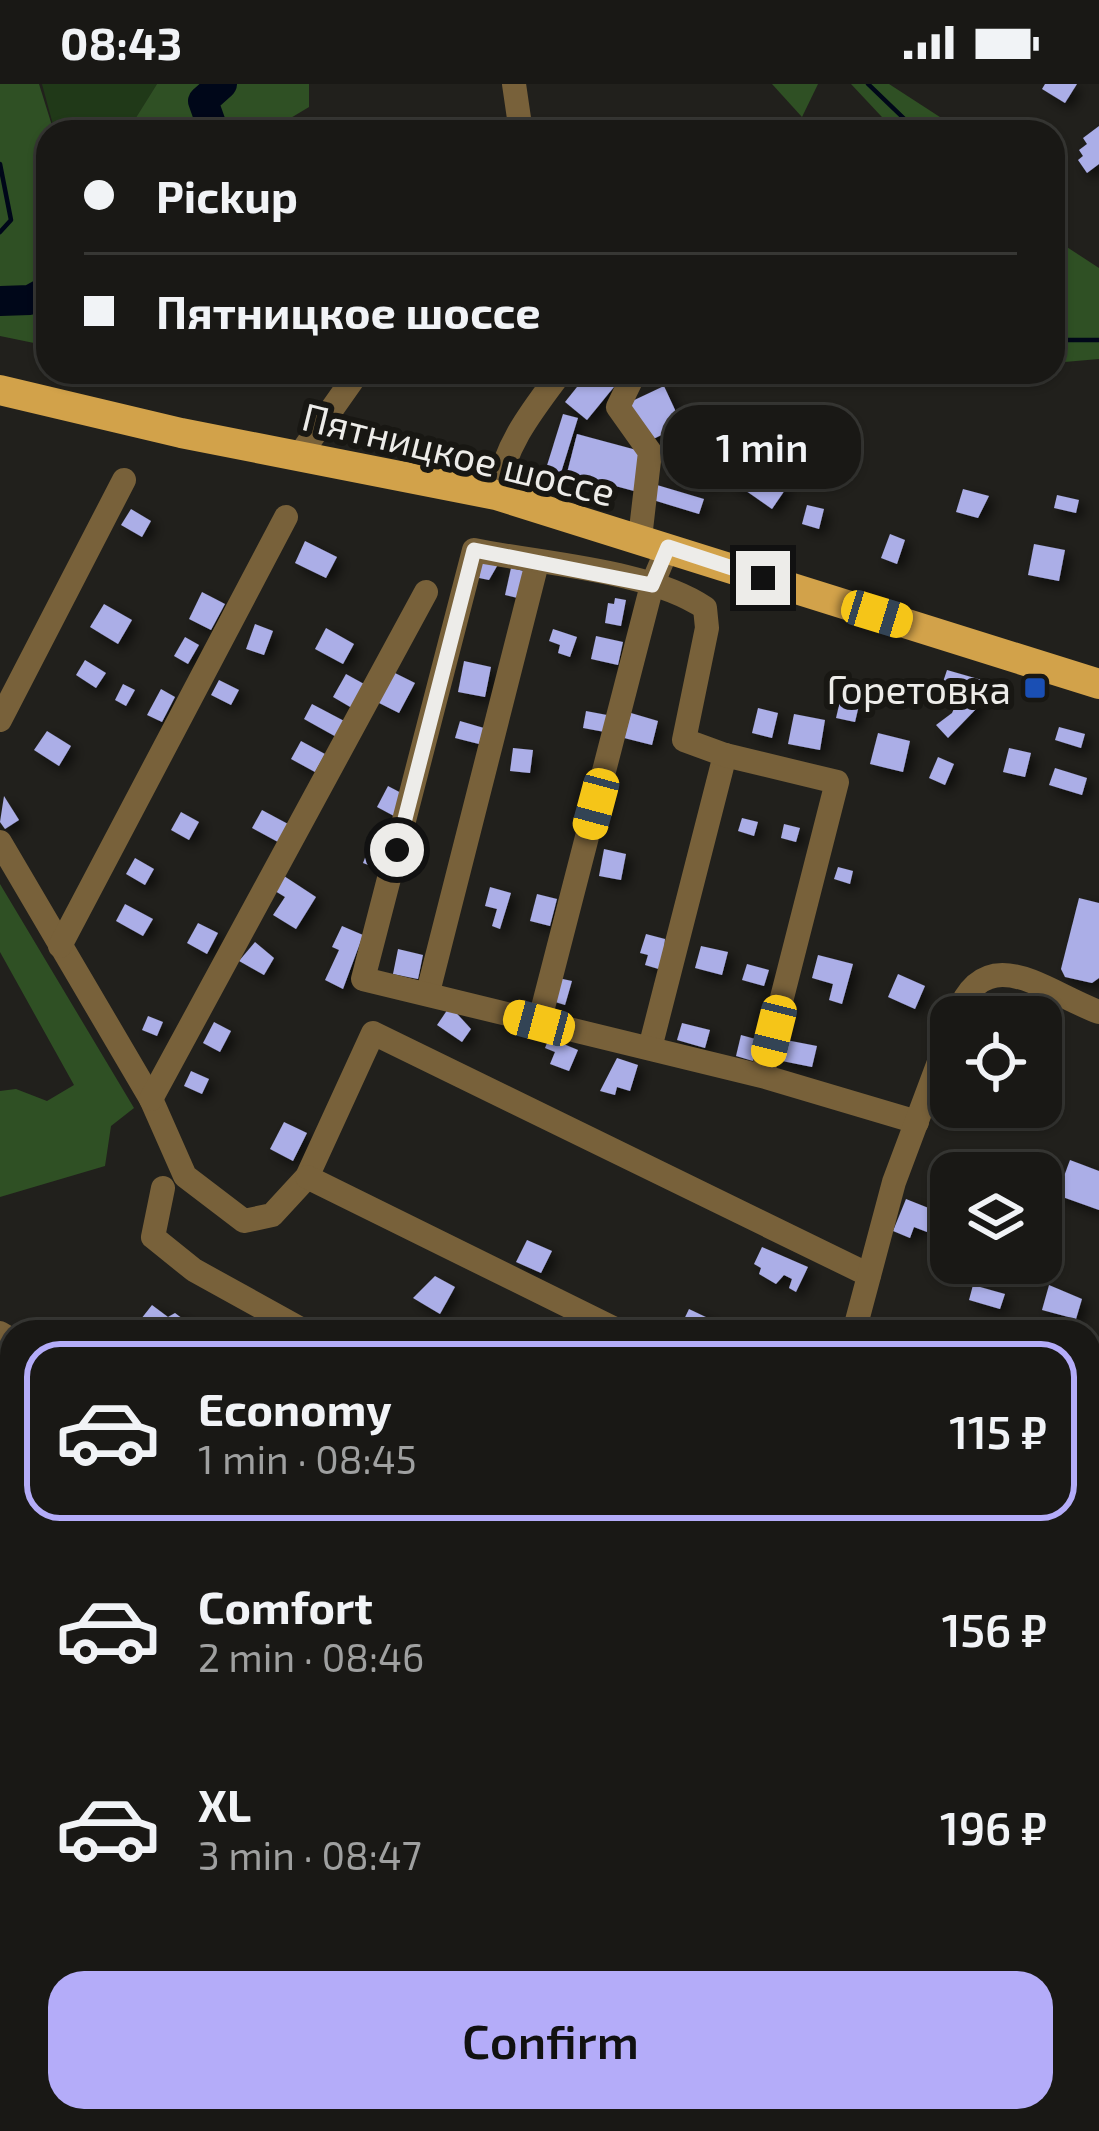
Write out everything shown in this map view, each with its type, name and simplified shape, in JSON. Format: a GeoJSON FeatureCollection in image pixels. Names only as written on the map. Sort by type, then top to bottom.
{"type":"FeatureCollection","features":[{"type":"Feature","properties":{"kind":"main road","name":"Пятницкое шоссе"},"geometry":{"type":"LineString","coordinates":[[0,390],[182,433],[496,495],[1099,684]]}},
{"type":"Feature","properties":{"kind":"street"},"geometry":{"type":"LineString","coordinates":[[514,84],[519,120]]}},
{"type":"Feature","properties":{"kind":"street"},"geometry":{"type":"LineString","coordinates":[[301,453],[350,384]]}},
{"type":"Feature","properties":{"kind":"street"},"geometry":{"type":"LineString","coordinates":[[496,495],[503,459],[515,433],[552,384]]}},
{"type":"Feature","properties":{"kind":"street"},"geometry":{"type":"LineString","coordinates":[[539,1023],[652,585],[650,452],[619,407],[629,384]]}},
{"type":"Feature","properties":{"kind":"street"},"geometry":{"type":"LineString","coordinates":[[0,720],[124,480]]}},
{"type":"Feature","properties":{"kind":"street"},"geometry":{"type":"LineString","coordinates":[[60,946],[286,517]]}},
{"type":"Feature","properties":{"kind":"street"},"geometry":{"type":"LineString","coordinates":[[762,1076],[837,782],[725,755],[684,740],[706,628],[705,608],[652,585],[474,550],[363,979],[762,1076],[916,1122]]}},
{"type":"Feature","properties":{"kind":"street"},"geometry":{"type":"LineString","coordinates":[[428,992],[537,563]]}},
{"type":"Feature","properties":{"kind":"street"},"geometry":{"type":"LineString","coordinates":[[151,1099],[426,592]]}},
{"type":"Feature","properties":{"kind":"street"},"geometry":{"type":"LineString","coordinates":[[650,1048],[725,755]]}},
{"type":"Feature","properties":{"kind":"street"},"geometry":{"type":"LineString","coordinates":[[0,842],[151,1099],[185,1176],[244,1221],[272,1215],[307,1177],[374,1033],[869,1275]]}},
{"type":"Feature","properties":{"kind":"street"},"geometry":{"type":"LineString","coordinates":[[964,996],[990,973],[1013,974],[1099,1012]]}},
{"type":"Feature","properties":{"kind":"street"},"geometry":{"type":"LineString","coordinates":[[857,1320],[930,1085]]}},
{"type":"Feature","properties":{"kind":"street"},"geometry":{"type":"LineString","coordinates":[[307,1177],[597,1320]]}},
{"type":"Feature","properties":{"kind":"street"},"geometry":{"type":"LineString","coordinates":[[163,1188],[154,1237],[194,1270],[284,1320]]}},
{"type":"Feature","properties":{"kind":"green space"},"geometry":{"type":"Polygon","coordinates":[[[0,84],[39,84],[50,120],[36,120],[36,341],[0,336],[0,84]]]}},
{"type":"Feature","properties":{"kind":"green space"},"geometry":{"type":"Polygon","coordinates":[[[42,84],[157,84],[134,120],[52,120],[42,84]]]}},
{"type":"Feature","properties":{"kind":"green space"},"geometry":{"type":"Polygon","coordinates":[[[157,84],[309,84],[309,107],[287,120],[134,120],[157,84]]]}},
{"type":"Feature","properties":{"kind":"green space"},"geometry":{"type":"Polygon","coordinates":[[[772,84],[818,84],[802,117],[772,84]]]}},
{"type":"Feature","properties":{"kind":"green space"},"geometry":{"type":"Polygon","coordinates":[[[851,84],[889,84],[944,120],[885,120],[851,84]]]}},
{"type":"Feature","properties":{"kind":"green space"},"geometry":{"type":"Polygon","coordinates":[[[1065,246],[1099,268],[1099,359],[1065,362],[1065,246]]]}},
{"type":"Feature","properties":{"kind":"green space"},"geometry":{"type":"Polygon","coordinates":[[[0,884],[134,1108],[111,1126],[105,1166],[0,1197],[0,1091],[16,1089],[47,1101],[74,1085],[0,952],[0,884]]]}},
{"type":"Feature","properties":{"kind":"building"},"geometry":{"type":"Polygon","coordinates":[[[1045,84],[1077,84],[1065,103],[1042,89],[1045,84]]]}},
{"type":"Feature","properties":{"kind":"building"},"geometry":{"type":"Polygon","coordinates":[[[1099,126],[1099,164],[1087,173],[1078,160],[1083,156],[1079,150],[1087,144],[1083,138],[1099,126]]]}},
{"type":"Feature","properties":{"kind":"building"},"geometry":{"type":"Polygon","coordinates":[[[579,384],[616,384],[587,420],[565,402],[579,384]]]}},
{"type":"Feature","properties":{"kind":"building"},"geometry":{"type":"Polygon","coordinates":[[[664,386],[682,425],[647,442],[628,403],[664,386]]]}},
{"type":"Feature","properties":{"kind":"building"},"geometry":{"type":"Polygon","coordinates":[[[563,414],[578,418],[559,479],[544,475],[563,414]]]}},
{"type":"Feature","properties":{"kind":"building"},"geometry":{"type":"Polygon","coordinates":[[[791,431],[809,436],[804,453],[786,449],[791,431]]]}},
{"type":"Feature","properties":{"kind":"building"},"geometry":{"type":"Polygon","coordinates":[[[577,434],[644,452],[634,491],[567,473],[577,434]]]}},
{"type":"Feature","properties":{"kind":"building"},"geometry":{"type":"Polygon","coordinates":[[[679,444],[719,458],[710,484],[670,471],[679,444]]]}},
{"type":"Feature","properties":{"kind":"building"},"geometry":{"type":"Polygon","coordinates":[[[746,460],[787,487],[772,509],[732,481],[746,460]]]}},
{"type":"Feature","properties":{"kind":"building"},"geometry":{"type":"Polygon","coordinates":[[[657,485],[704,499],[699,514],[653,500],[657,485]]]}},
{"type":"Feature","properties":{"kind":"building"},"geometry":{"type":"Polygon","coordinates":[[[963,489],[989,496],[978,518],[956,512],[963,489]]]}},
{"type":"Feature","properties":{"kind":"building"},"geometry":{"type":"Polygon","coordinates":[[[1057,495],[1079,500],[1076,513],[1054,508],[1057,495]]]}},
{"type":"Feature","properties":{"kind":"building"},"geometry":{"type":"Polygon","coordinates":[[[807,505],[824,509],[819,529],[802,524],[807,505]]]}},
{"type":"Feature","properties":{"kind":"building"},"geometry":{"type":"Polygon","coordinates":[[[131,509],[151,521],[142,537],[121,525],[131,509]]]}},
{"type":"Feature","properties":{"kind":"building"},"geometry":{"type":"Polygon","coordinates":[[[890,534],[905,540],[897,564],[881,558],[890,534]]]}},
{"type":"Feature","properties":{"kind":"building"},"geometry":{"type":"Polygon","coordinates":[[[305,541],[337,557],[326,578],[295,563],[305,541]]]}},
{"type":"Feature","properties":{"kind":"building"},"geometry":{"type":"Polygon","coordinates":[[[1034,544],[1065,550],[1059,581],[1028,575],[1034,544]]]}},
{"type":"Feature","properties":{"kind":"building"},"geometry":{"type":"Polygon","coordinates":[[[482,558],[500,561],[489,580],[479,578],[482,558]]]}},
{"type":"Feature","properties":{"kind":"building"},"geometry":{"type":"Polygon","coordinates":[[[511,568],[528,572],[522,599],[505,595],[511,568]]]}},
{"type":"Feature","properties":{"kind":"building"},"geometry":{"type":"Polygon","coordinates":[[[202,592],[225,604],[211,630],[189,619],[202,592]]]}},
{"type":"Feature","properties":{"kind":"building"},"geometry":{"type":"Polygon","coordinates":[[[615,598],[626,600],[621,626],[605,623],[608,603],[614,604],[615,598]]]}},
{"type":"Feature","properties":{"kind":"building"},"geometry":{"type":"Polygon","coordinates":[[[104,604],[132,620],[118,644],[90,627],[104,604]]]}},
{"type":"Feature","properties":{"kind":"building"},"geometry":{"type":"Polygon","coordinates":[[[255,624],[273,631],[264,655],[246,649],[255,624]]]}},
{"type":"Feature","properties":{"kind":"building"},"geometry":{"type":"Polygon","coordinates":[[[326,628],[354,644],[343,664],[315,649],[326,628]]]}},
{"type":"Feature","properties":{"kind":"building"},"geometry":{"type":"Polygon","coordinates":[[[553,629],[577,637],[570,657],[558,653],[560,645],[549,641],[553,629]]]}},
{"type":"Feature","properties":{"kind":"building"},"geometry":{"type":"Polygon","coordinates":[[[596,636],[623,642],[618,665],[591,659],[596,636]]]}},
{"type":"Feature","properties":{"kind":"building"},"geometry":{"type":"Polygon","coordinates":[[[185,637],[199,645],[188,664],[174,656],[185,637]]]}},
{"type":"Feature","properties":{"kind":"building"},"geometry":{"type":"Polygon","coordinates":[[[85,660],[106,673],[96,688],[76,675],[85,660]]]}},
{"type":"Feature","properties":{"kind":"building"},"geometry":{"type":"Polygon","coordinates":[[[464,661],[491,667],[485,697],[458,692],[464,661]]]}},
{"type":"Feature","properties":{"kind":"building"},"geometry":{"type":"Polygon","coordinates":[[[947,670],[985,681],[977,708],[948,738],[936,725],[952,713],[962,691],[942,685],[947,670]]]}},
{"type":"Feature","properties":{"kind":"building"},"geometry":{"type":"Polygon","coordinates":[[[393,672],[415,683],[399,713],[377,702],[393,672]]]}},
{"type":"Feature","properties":{"kind":"building"},"geometry":{"type":"Polygon","coordinates":[[[346,674],[364,684],[352,708],[333,697],[346,674]]]}},
{"type":"Feature","properties":{"kind":"building"},"geometry":{"type":"Polygon","coordinates":[[[219,680],[239,690],[231,705],[211,695],[219,680]]]}},
{"type":"Feature","properties":{"kind":"building"},"geometry":{"type":"Polygon","coordinates":[[[123,684],[135,690],[126,706],[115,700],[123,684]]]}},
{"type":"Feature","properties":{"kind":"building"},"geometry":{"type":"Polygon","coordinates":[[[161,689],[175,697],[162,722],[147,715],[161,689]]]}},
{"type":"Feature","properties":{"kind":"building"},"geometry":{"type":"Polygon","coordinates":[[[840,701],[859,705],[855,722],[836,718],[840,701]]]}},
{"type":"Feature","properties":{"kind":"building"},"geometry":{"type":"Polygon","coordinates":[[[312,704],[348,723],[340,739],[304,719],[312,704]]]}},
{"type":"Feature","properties":{"kind":"building"},"geometry":{"type":"Polygon","coordinates":[[[758,708],[778,713],[772,738],[752,733],[758,708]]]}},
{"type":"Feature","properties":{"kind":"building"},"geometry":{"type":"Polygon","coordinates":[[[586,711],[607,715],[605,732],[583,728],[586,711]]]}},
{"type":"Feature","properties":{"kind":"building"},"geometry":{"type":"Polygon","coordinates":[[[631,713],[658,721],[652,745],[624,738],[631,713]]]}},
{"type":"Feature","properties":{"kind":"building"},"geometry":{"type":"Polygon","coordinates":[[[794,714],[825,720],[820,750],[788,744],[794,714]]]}},
{"type":"Feature","properties":{"kind":"building"},"geometry":{"type":"Polygon","coordinates":[[[460,721],[484,728],[479,744],[455,738],[460,721]]]}},
{"type":"Feature","properties":{"kind":"building"},"geometry":{"type":"Polygon","coordinates":[[[1059,727],[1085,734],[1081,748],[1055,740],[1059,727]]]}},
{"type":"Feature","properties":{"kind":"building"},"geometry":{"type":"Polygon","coordinates":[[[47,731],[71,746],[59,766],[34,750],[47,731]]]}},
{"type":"Feature","properties":{"kind":"building"},"geometry":{"type":"Polygon","coordinates":[[[878,733],[910,741],[903,772],[870,764],[878,733]]]}},
{"type":"Feature","properties":{"kind":"building"},"geometry":{"type":"Polygon","coordinates":[[[301,741],[325,754],[315,772],[291,759],[301,741]]]}},
{"type":"Feature","properties":{"kind":"building"},"geometry":{"type":"Polygon","coordinates":[[[513,748],[533,750],[530,773],[510,771],[513,748]]]}},
{"type":"Feature","properties":{"kind":"building"},"geometry":{"type":"Polygon","coordinates":[[[1009,748],[1031,753],[1025,777],[1003,772],[1009,748]]]}},
{"type":"Feature","properties":{"kind":"building"},"geometry":{"type":"Polygon","coordinates":[[[938,757],[954,764],[945,785],[929,778],[938,757]]]}},
{"type":"Feature","properties":{"kind":"building"},"geometry":{"type":"Polygon","coordinates":[[[1055,768],[1087,778],[1082,795],[1049,785],[1055,768]]]}},
{"type":"Feature","properties":{"kind":"building"},"geometry":{"type":"Polygon","coordinates":[[[388,786],[405,795],[394,816],[377,807],[388,786]]]}},
{"type":"Feature","properties":{"kind":"building"},"geometry":{"type":"Polygon","coordinates":[[[4,796],[19,820],[5,829],[0,822],[4,796]]]}},
{"type":"Feature","properties":{"kind":"building"},"geometry":{"type":"Polygon","coordinates":[[[262,810],[288,824],[278,842],[252,828],[262,810]]]}},
{"type":"Feature","properties":{"kind":"building"},"geometry":{"type":"Polygon","coordinates":[[[181,812],[199,822],[189,840],[171,830],[181,812]]]}},
{"type":"Feature","properties":{"kind":"building"},"geometry":{"type":"Polygon","coordinates":[[[742,818],[758,822],[754,836],[738,831],[742,818]]]}},
{"type":"Feature","properties":{"kind":"building"},"geometry":{"type":"Polygon","coordinates":[[[784,824],[800,828],[796,842],[781,838],[784,824]]]}},
{"type":"Feature","properties":{"kind":"building"},"geometry":{"type":"Polygon","coordinates":[[[374,835],[390,841],[379,869],[363,863],[374,835]]]}},
{"type":"Feature","properties":{"kind":"building"},"geometry":{"type":"Polygon","coordinates":[[[604,849],[626,854],[621,880],[599,876],[604,849]]]}},
{"type":"Feature","properties":{"kind":"building"},"geometry":{"type":"Polygon","coordinates":[[[135,858],[154,869],[145,885],[126,874],[135,858]]]}},
{"type":"Feature","properties":{"kind":"building"},"geometry":{"type":"Polygon","coordinates":[[[838,867],[853,871],[850,884],[834,879],[838,867]]]}},
{"type":"Feature","properties":{"kind":"building"},"geometry":{"type":"Polygon","coordinates":[[[284,876],[316,897],[296,929],[273,915],[285,897],[275,891],[284,876]]]}},
{"type":"Feature","properties":{"kind":"building"},"geometry":{"type":"Polygon","coordinates":[[[490,887],[511,893],[500,929],[492,926],[497,909],[485,906],[490,887]]]}},
{"type":"Feature","properties":{"kind":"building"},"geometry":{"type":"Polygon","coordinates":[[[537,894],[557,899],[550,926],[530,921],[537,894]]]}},
{"type":"Feature","properties":{"kind":"building"},"geometry":{"type":"Polygon","coordinates":[[[1079,898],[1099,903],[1099,978],[1092,983],[1065,977],[1061,969],[1079,898]]]}},
{"type":"Feature","properties":{"kind":"building"},"geometry":{"type":"Polygon","coordinates":[[[125,904],[153,919],[143,936],[116,921],[125,904]]]}},
{"type":"Feature","properties":{"kind":"building"},"geometry":{"type":"Polygon","coordinates":[[[198,923],[218,933],[207,954],[187,943],[198,923]]]}},
{"type":"Feature","properties":{"kind":"building"},"geometry":{"type":"Polygon","coordinates":[[[342,926],[363,935],[343,989],[325,980],[339,950],[332,947],[342,926]]]}},
{"type":"Feature","properties":{"kind":"building"},"geometry":{"type":"Polygon","coordinates":[[[646,934],[665,939],[662,970],[645,965],[648,955],[640,953],[646,934]]]}},
{"type":"Feature","properties":{"kind":"building"},"geometry":{"type":"Polygon","coordinates":[[[255,942],[274,958],[264,975],[239,961],[255,942]]]}},
{"type":"Feature","properties":{"kind":"building"},"geometry":{"type":"Polygon","coordinates":[[[701,946],[728,952],[722,975],[695,968],[701,946]]]}},
{"type":"Feature","properties":{"kind":"building"},"geometry":{"type":"Polygon","coordinates":[[[398,949],[423,955],[418,979],[393,974],[398,949]]]}},
{"type":"Feature","properties":{"kind":"building"},"geometry":{"type":"Polygon","coordinates":[[[818,955],[853,964],[842,1004],[829,1000],[833,984],[812,978],[818,955]]]}},
{"type":"Feature","properties":{"kind":"building"},"geometry":{"type":"Polygon","coordinates":[[[747,964],[769,970],[764,986],[742,980],[747,964]]]}},
{"type":"Feature","properties":{"kind":"building"},"geometry":{"type":"Polygon","coordinates":[[[898,974],[925,986],[915,1009],[888,997],[898,974]]]}},
{"type":"Feature","properties":{"kind":"building"},"geometry":{"type":"Polygon","coordinates":[[[558,978],[572,981],[565,1005],[552,1001],[558,978]]]}},
{"type":"Feature","properties":{"kind":"building"},"geometry":{"type":"Polygon","coordinates":[[[450,1006],[471,1029],[462,1042],[437,1025],[450,1006]]]}},
{"type":"Feature","properties":{"kind":"building"},"geometry":{"type":"Polygon","coordinates":[[[148,1016],[163,1022],[157,1036],[142,1030],[148,1016]]]}},
{"type":"Feature","properties":{"kind":"building"},"geometry":{"type":"Polygon","coordinates":[[[214,1022],[231,1031],[220,1052],[203,1043],[214,1022]]]}},
{"type":"Feature","properties":{"kind":"building"},"geometry":{"type":"Polygon","coordinates":[[[682,1023],[710,1030],[705,1048],[677,1040],[682,1023]]]}},
{"type":"Feature","properties":{"kind":"building"},"geometry":{"type":"Polygon","coordinates":[[[741,1035],[759,1040],[753,1061],[736,1056],[741,1035]]]}},
{"type":"Feature","properties":{"kind":"building"},"geometry":{"type":"Polygon","coordinates":[[[549,1038],[578,1050],[569,1071],[550,1064],[555,1052],[545,1048],[549,1038]]]}},
{"type":"Feature","properties":{"kind":"building"},"geometry":{"type":"Polygon","coordinates":[[[786,1040],[817,1046],[812,1067],[782,1061],[786,1040]]]}},
{"type":"Feature","properties":{"kind":"building"},"geometry":{"type":"Polygon","coordinates":[[[617,1058],[638,1065],[630,1091],[617,1087],[615,1095],[600,1091],[617,1058]]]}},
{"type":"Feature","properties":{"kind":"building"},"geometry":{"type":"Polygon","coordinates":[[[191,1071],[209,1079],[202,1094],[184,1086],[191,1071]]]}},
{"type":"Feature","properties":{"kind":"building"},"geometry":{"type":"Polygon","coordinates":[[[284,1122],[307,1133],[293,1161],[270,1149],[284,1122]]]}},
{"type":"Feature","properties":{"kind":"building"},"geometry":{"type":"Polygon","coordinates":[[[1070,1160],[1099,1171],[1099,1210],[1062,1197],[1070,1160]]]}},
{"type":"Feature","properties":{"kind":"building"},"geometry":{"type":"Polygon","coordinates":[[[906,1199],[930,1209],[927,1232],[914,1227],[910,1238],[893,1231],[906,1199]]]}},
{"type":"Feature","properties":{"kind":"building"},"geometry":{"type":"Polygon","coordinates":[[[527,1240],[552,1251],[541,1273],[516,1262],[527,1240]]]}},
{"type":"Feature","properties":{"kind":"building"},"geometry":{"type":"Polygon","coordinates":[[[762,1247],[808,1267],[796,1292],[789,1288],[792,1279],[784,1275],[776,1284],[759,1274],[761,1268],[754,1264],[762,1247]]]}},
{"type":"Feature","properties":{"kind":"building"},"geometry":{"type":"Polygon","coordinates":[[[435,1276],[455,1287],[440,1314],[413,1298],[435,1276]]]}},
{"type":"Feature","properties":{"kind":"building"},"geometry":{"type":"Polygon","coordinates":[[[973,1285],[1005,1294],[1000,1309],[969,1300],[973,1285]]]}},
{"type":"Feature","properties":{"kind":"building"},"geometry":{"type":"Polygon","coordinates":[[[1049,1285],[1082,1299],[1076,1319],[1042,1310],[1049,1285]]]}},
{"type":"Feature","properties":{"kind":"building"},"geometry":{"type":"Polygon","coordinates":[[[152,1305],[168,1317],[175,1313],[184,1320],[142,1320],[152,1305]]]}},
{"type":"Feature","properties":{"kind":"building"},"geometry":{"type":"Polygon","coordinates":[[[689,1309],[712,1320],[684,1320],[689,1309]]]}},
{"type":"Feature","properties":{"kind":"waterway","name":"Горетовка"},"geometry":{"type":"LineString","coordinates":[[210,120],[203,101],[222,84]]}},
{"type":"Feature","properties":{"kind":"waterway","name":"Горетовка"},"geometry":{"type":"LineString","coordinates":[[868,84],[906,120]]}},
{"type":"Feature","properties":{"kind":"waterway"},"geometry":{"type":"LineString","coordinates":[[0,164],[11,220],[0,232]]}},
{"type":"Feature","properties":{"kind":"waterway","name":"Горетовка"},"geometry":{"type":"LineString","coordinates":[[0,301],[36,297]]}},
{"type":"Feature","properties":{"kind":"waterway","name":"Горетовка"},"geometry":{"type":"LineString","coordinates":[[1065,340],[1099,340]]}},
{"type":"Feature","properties":{"kind":"place","name":"Горетовка"},"geometry":{"type":"Point","coordinates":[1035,688]}},
{"type":"Feature","properties":{"kind":"route"},"geometry":{"type":"LineString","coordinates":[[397,850],[474,550],[652,585],[668,547],[763,578]]}}]}
